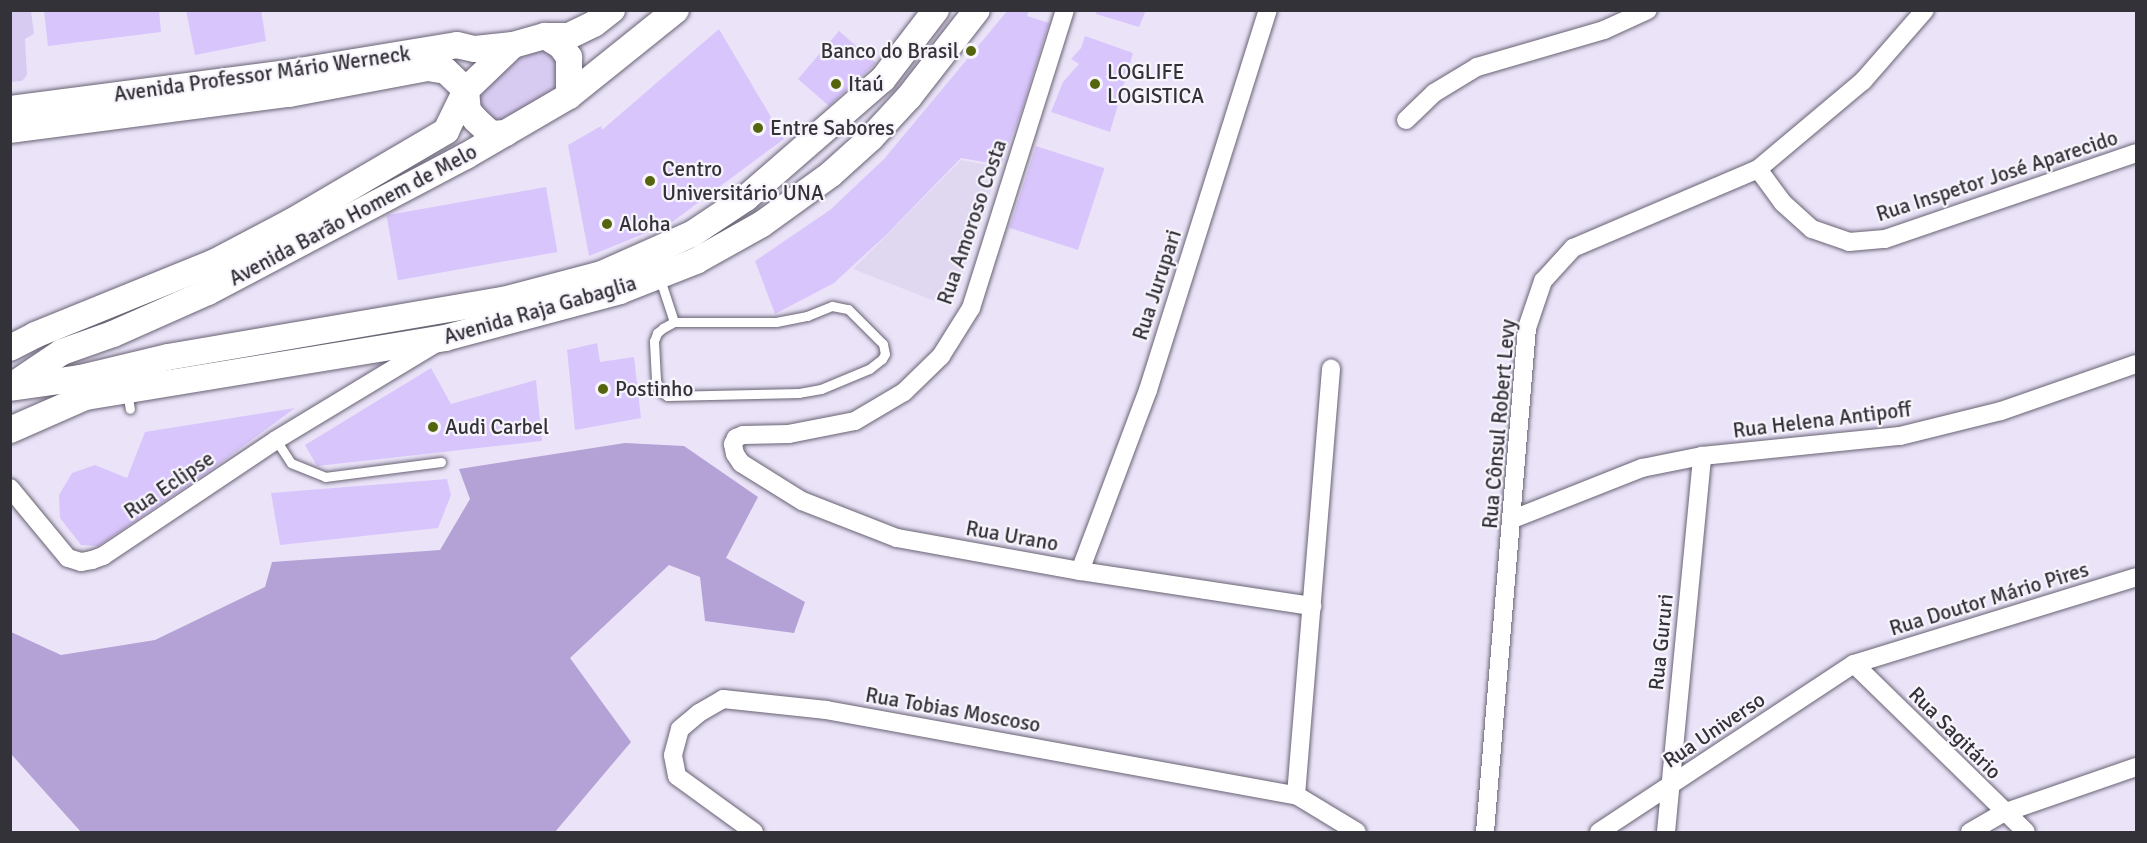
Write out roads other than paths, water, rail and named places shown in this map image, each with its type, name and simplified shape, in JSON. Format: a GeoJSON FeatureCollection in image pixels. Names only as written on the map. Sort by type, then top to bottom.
{"type":"FeatureCollection","features":[{"type":"Feature","properties":{"kind":"main road","name":"Avenida Barão Homem de Melo"},"geometry":{"type":"LineString","coordinates":[[10,348],[35,335],[215,262],[291,222],[446,131],[466,90],[513,45],[545,36],[569,36],[594,24],[612,10]]}},
{"type":"Feature","properties":{"kind":"main road","name":"Avenida Barão Homem de Melo"},"geometry":{"type":"LineString","coordinates":[[10,387],[62,351],[112,334],[208,292],[436,173],[569,96],[676,10]]}},
{"type":"Feature","properties":{"kind":"main road","name":"Avenida Raja Gabaglia"},"geometry":{"type":"LineString","coordinates":[[10,387],[81,378],[168,357],[503,300],[602,274],[692,234],[746,198],[883,79],[936,10]]}},
{"type":"Feature","properties":{"kind":"main road","name":"Avenida Raja Gabaglia"},"geometry":{"type":"LineString","coordinates":[[10,429],[85,397],[129,400],[192,385],[445,338],[620,291],[696,261],[762,224],[831,174],[871,138],[909,97],[977,10]]}},
{"type":"Feature","properties":{"kind":"main road"},"geometry":{"type":"LineString","coordinates":[[545,36],[561,46],[569,57],[569,96]]}},
{"type":"Feature","properties":{"kind":"main road","name":"Avenida Professor Mário Werneck"},"geometry":{"type":"LineString","coordinates":[[10,130],[291,83],[457,45],[476,49],[513,45]]}},
{"type":"Feature","properties":{"kind":"main road","name":"Avenida Professor Mário Werneck"},"geometry":{"type":"LineString","coordinates":[[10,109],[428,68],[446,71],[466,90]]}},
{"type":"Feature","properties":{"kind":"main road"},"geometry":{"type":"LineString","coordinates":[[466,90],[468,111],[476,120],[491,134],[506,133]]}},
{"type":"Feature","properties":{"kind":"street","name":"Rua Amoroso Costa"},"geometry":{"type":"LineString","coordinates":[[733,444],[736,438],[743,435],[789,434],[855,421],[904,392],[941,356],[971,308],[1065,10]]}},
{"type":"Feature","properties":{"kind":"street","name":"Rua Jurupari"},"geometry":{"type":"LineString","coordinates":[[1080,571],[1148,390],[1268,10]]}},
{"type":"Feature","properties":{"kind":"street"},"geometry":{"type":"LineString","coordinates":[[1406,120],[1434,93],[1477,67],[1604,30],[1648,10]]}},
{"type":"Feature","properties":{"kind":"street","name":"Rua Cônsul Robert Levy"},"geometry":{"type":"LineString","coordinates":[[1485,832],[1513,519],[1527,328],[1543,281],[1573,248],[1758,169],[1863,81],[1925,10]]}},
{"type":"Feature","properties":{"kind":"street","name":"Rua Inspetor José Aparecido"},"geometry":{"type":"LineString","coordinates":[[1758,169],[1783,203],[1812,228],[1849,242],[1885,240],[2136,153]]}},
{"type":"Feature","properties":{"kind":"street","name":"Rua Eclipse"},"geometry":{"type":"LineString","coordinates":[[10,488],[68,558],[81,562],[92,560],[102,556],[276,440],[370,386],[445,338]]}},
{"type":"Feature","properties":{"kind":"street"},"geometry":{"type":"LineString","coordinates":[[360,354],[370,363],[373,372],[370,386]]}},
{"type":"Feature","properties":{"kind":"street","name":"Rua Helena Antipoff"},"geometry":{"type":"LineString","coordinates":[[1513,519],[1642,468],[1702,456],[1900,436],[2001,411],[2136,364]]}},
{"type":"Feature","properties":{"kind":"street"},"geometry":{"type":"LineString","coordinates":[[1296,795],[1331,368]]}},
{"type":"Feature","properties":{"kind":"street","name":"Rua Urano"},"geometry":{"type":"LineString","coordinates":[[733,444],[741,463],[802,501],[897,538],[1080,571],[1312,606]]}},
{"type":"Feature","properties":{"kind":"street","name":"Rua Gururi"},"geometry":{"type":"LineString","coordinates":[[1666,832],[1702,456]]}},
{"type":"Feature","properties":{"kind":"street","name":"Rua Doutor Mário Pires"},"geometry":{"type":"LineString","coordinates":[[1854,664],[2136,578]]}},
{"type":"Feature","properties":{"kind":"street","name":"Rua Universo"},"geometry":{"type":"LineString","coordinates":[[1599,832],[1670,788],[1854,664]]}},
{"type":"Feature","properties":{"kind":"street","name":"Rua Sagitário"},"geometry":{"type":"LineString","coordinates":[[1854,664],[2003,813],[2026,832]]}},
{"type":"Feature","properties":{"kind":"street","name":"Rua Tobias Moscoso"},"geometry":{"type":"LineString","coordinates":[[753,832],[677,776],[673,755],[680,729],[699,713],[723,699],[826,710],[1296,795],[1358,832]]}},
{"type":"Feature","properties":{"kind":"street"},"geometry":{"type":"LineString","coordinates":[[1970,832],[2003,813],[2136,767]]}},
{"type":"Feature","properties":{"kind":"lane"},"geometry":{"type":"LineString","coordinates":[[659,276],[674,322]]}},
{"type":"Feature","properties":{"kind":"lane"},"geometry":{"type":"LineString","coordinates":[[840,306],[848,309],[883,344],[885,354],[869,369],[821,389],[799,393],[667,396],[659,390],[656,380],[654,341],[657,333],[674,322],[776,322],[840,306]]}},
{"type":"Feature","properties":{"kind":"lane"},"geometry":{"type":"LineString","coordinates":[[276,440],[291,462],[326,477],[441,462]]}},
{"type":"Feature","properties":{"kind":"place","name":"Banco do Brasil"},"geometry":{"type":"Point","coordinates":[971,51]}},
{"type":"Feature","properties":{"kind":"place","name":"Itaú"},"geometry":{"type":"Point","coordinates":[836,84]}},
{"type":"Feature","properties":{"kind":"place","name":"LOGLIFE LOGISTICA"},"geometry":{"type":"Point","coordinates":[1095,84]}},
{"type":"Feature","properties":{"kind":"place","name":"Entre Sabores"},"geometry":{"type":"Point","coordinates":[758,128]}},
{"type":"Feature","properties":{"kind":"place","name":"Centro Universitário UNA"},"geometry":{"type":"Point","coordinates":[650,181]}},
{"type":"Feature","properties":{"kind":"place","name":"Aloha"},"geometry":{"type":"Point","coordinates":[607,224]}},
{"type":"Feature","properties":{"kind":"place","name":"Postinho"},"geometry":{"type":"Point","coordinates":[603,389]}},
{"type":"Feature","properties":{"kind":"place","name":"Audi Carbel"},"geometry":{"type":"Point","coordinates":[433,427]}}]}
